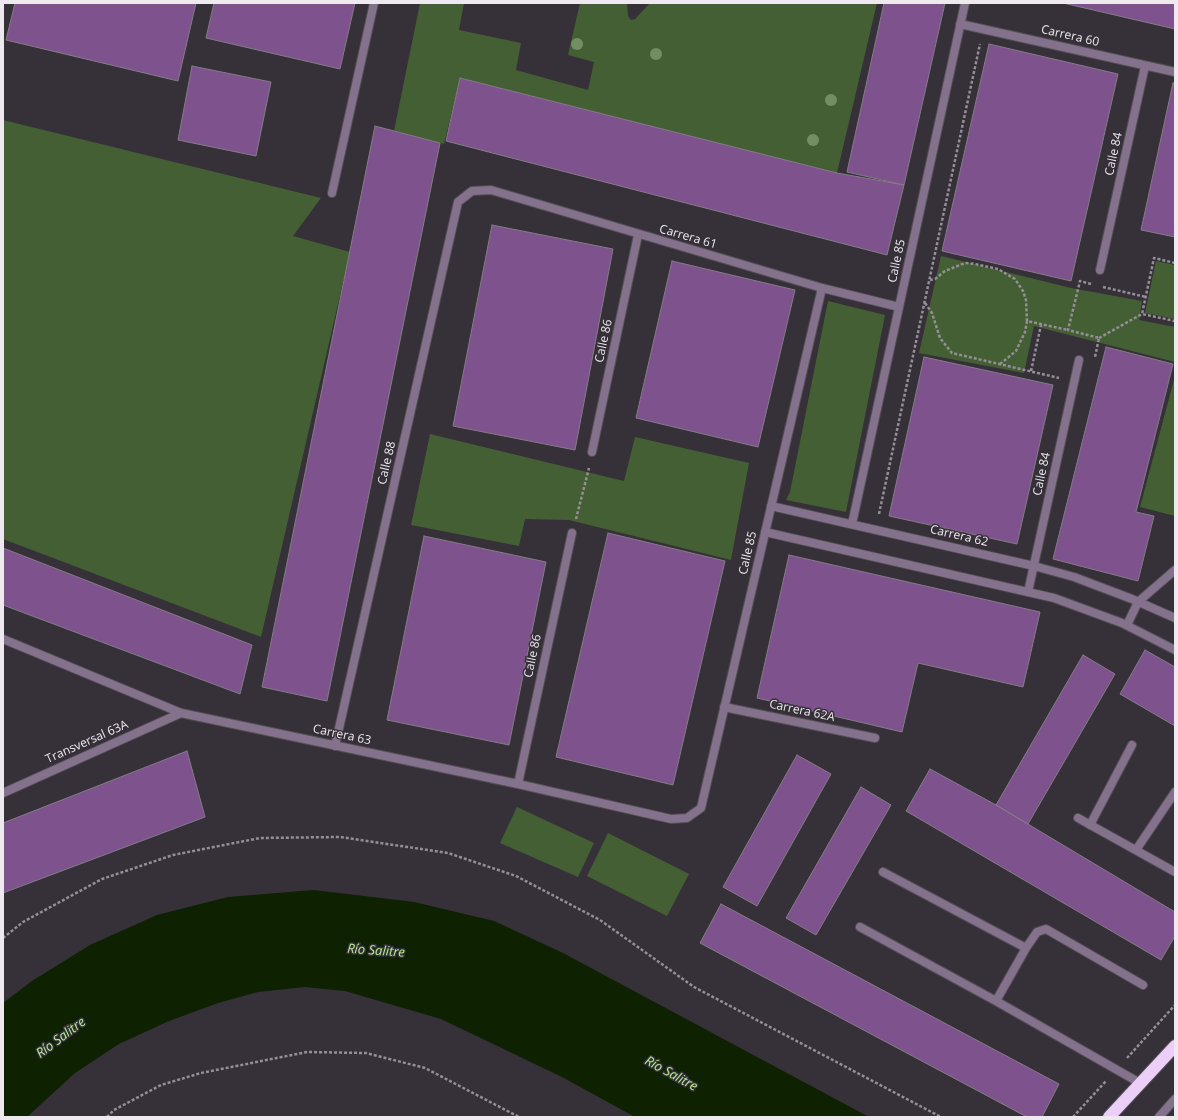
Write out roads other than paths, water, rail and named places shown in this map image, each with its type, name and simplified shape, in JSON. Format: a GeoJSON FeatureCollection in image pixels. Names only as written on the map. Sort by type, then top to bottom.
{"type":"FeatureCollection","features":[{"type":"Feature","properties":{"kind":"highway"},"geometry":{"type":"LineString","coordinates":[[1109,1117],[1175,1046]]}},
{"type":"Feature","properties":{"kind":"street"},"geometry":{"type":"LineString","coordinates":[[332,194],[374,3]]}},
{"type":"Feature","properties":{"kind":"street","name":"Calle 85"},"geometry":{"type":"LineString","coordinates":[[852,524],[964,3]]}},
{"type":"Feature","properties":{"kind":"street","name":"Carrera 60"},"geometry":{"type":"LineString","coordinates":[[960,24],[1175,72]]}},
{"type":"Feature","properties":{"kind":"street","name":"Calle 84"},"geometry":{"type":"LineString","coordinates":[[1100,270],[1145,66]]}},
{"type":"Feature","properties":{"kind":"street","name":"Carrera 61"},"geometry":{"type":"LineString","coordinates":[[472,191],[491,190],[638,235],[822,288],[899,307]]}},
{"type":"Feature","properties":{"kind":"street","name":"Calle 88"},"geometry":{"type":"LineString","coordinates":[[335,746],[458,202],[472,191]]}},
{"type":"Feature","properties":{"kind":"street","name":"Calle 86"},"geometry":{"type":"LineString","coordinates":[[592,452],[638,235]]}},
{"type":"Feature","properties":{"kind":"street","name":"Calle 85"},"geometry":{"type":"LineString","coordinates":[[687,818],[701,808],[822,288]]}},
{"type":"Feature","properties":{"kind":"street","name":"Calle 84"},"geometry":{"type":"LineString","coordinates":[[1028,592],[1079,360]]}},
{"type":"Feature","properties":{"kind":"street","name":"Carrera 62"},"geometry":{"type":"LineString","coordinates":[[771,506],[1034,566],[1074,577],[1175,618]]}},
{"type":"Feature","properties":{"kind":"street"},"geometry":{"type":"LineString","coordinates":[[765,532],[1054,598],[1128,625],[1175,650]]}},
{"type":"Feature","properties":{"kind":"street","name":"Calle 86"},"geometry":{"type":"LineString","coordinates":[[518,784],[572,533]]}},
{"type":"Feature","properties":{"kind":"street"},"geometry":{"type":"LineString","coordinates":[[1128,625],[1138,602],[1175,570]]}},
{"type":"Feature","properties":{"kind":"street","name":"Carrera 63"},"geometry":{"type":"LineString","coordinates":[[3,639],[181,713],[518,784],[671,819],[687,818]]}},
{"type":"Feature","properties":{"kind":"street","name":"Carrera 62A"},"geometry":{"type":"LineString","coordinates":[[724,707],[875,738]]}},
{"type":"Feature","properties":{"kind":"street","name":"Transversal 63A"},"geometry":{"type":"LineString","coordinates":[[3,793],[181,713]]}},
{"type":"Feature","properties":{"kind":"street"},"geometry":{"type":"LineString","coordinates":[[1090,824],[1132,744]]}},
{"type":"Feature","properties":{"kind":"street"},"geometry":{"type":"LineString","coordinates":[[1136,850],[1175,792]]}},
{"type":"Feature","properties":{"kind":"street"},"geometry":{"type":"LineString","coordinates":[[1078,818],[1175,872]]}},
{"type":"Feature","properties":{"kind":"street"},"geometry":{"type":"LineString","coordinates":[[883,872],[1026,948]]}},
{"type":"Feature","properties":{"kind":"street"},"geometry":{"type":"LineString","coordinates":[[860,927],[996,1000],[1140,1083]]}},
{"type":"Feature","properties":{"kind":"street"},"geometry":{"type":"LineString","coordinates":[[996,1000],[1037,932],[1046,929],[1143,985]]}},
{"type":"Feature","properties":{"kind":"street"},"geometry":{"type":"LineString","coordinates":[[1159,1117],[1175,1100]]}},
{"type":"Feature","properties":{"kind":"water","name":"Río Salitre"},"geometry":{"type":"Polygon","coordinates":[[[314,890],[414,902],[494,921],[563,953],[869,1117],[635,1117],[562,1077],[441,1019],[345,991],[305,987],[258,992],[218,1003],[169,1021],[119,1044],[75,1073],[27,1117],[3,1117],[3,1003],[32,981],[90,945],[157,915],[228,897],[314,890]]]}}]}
